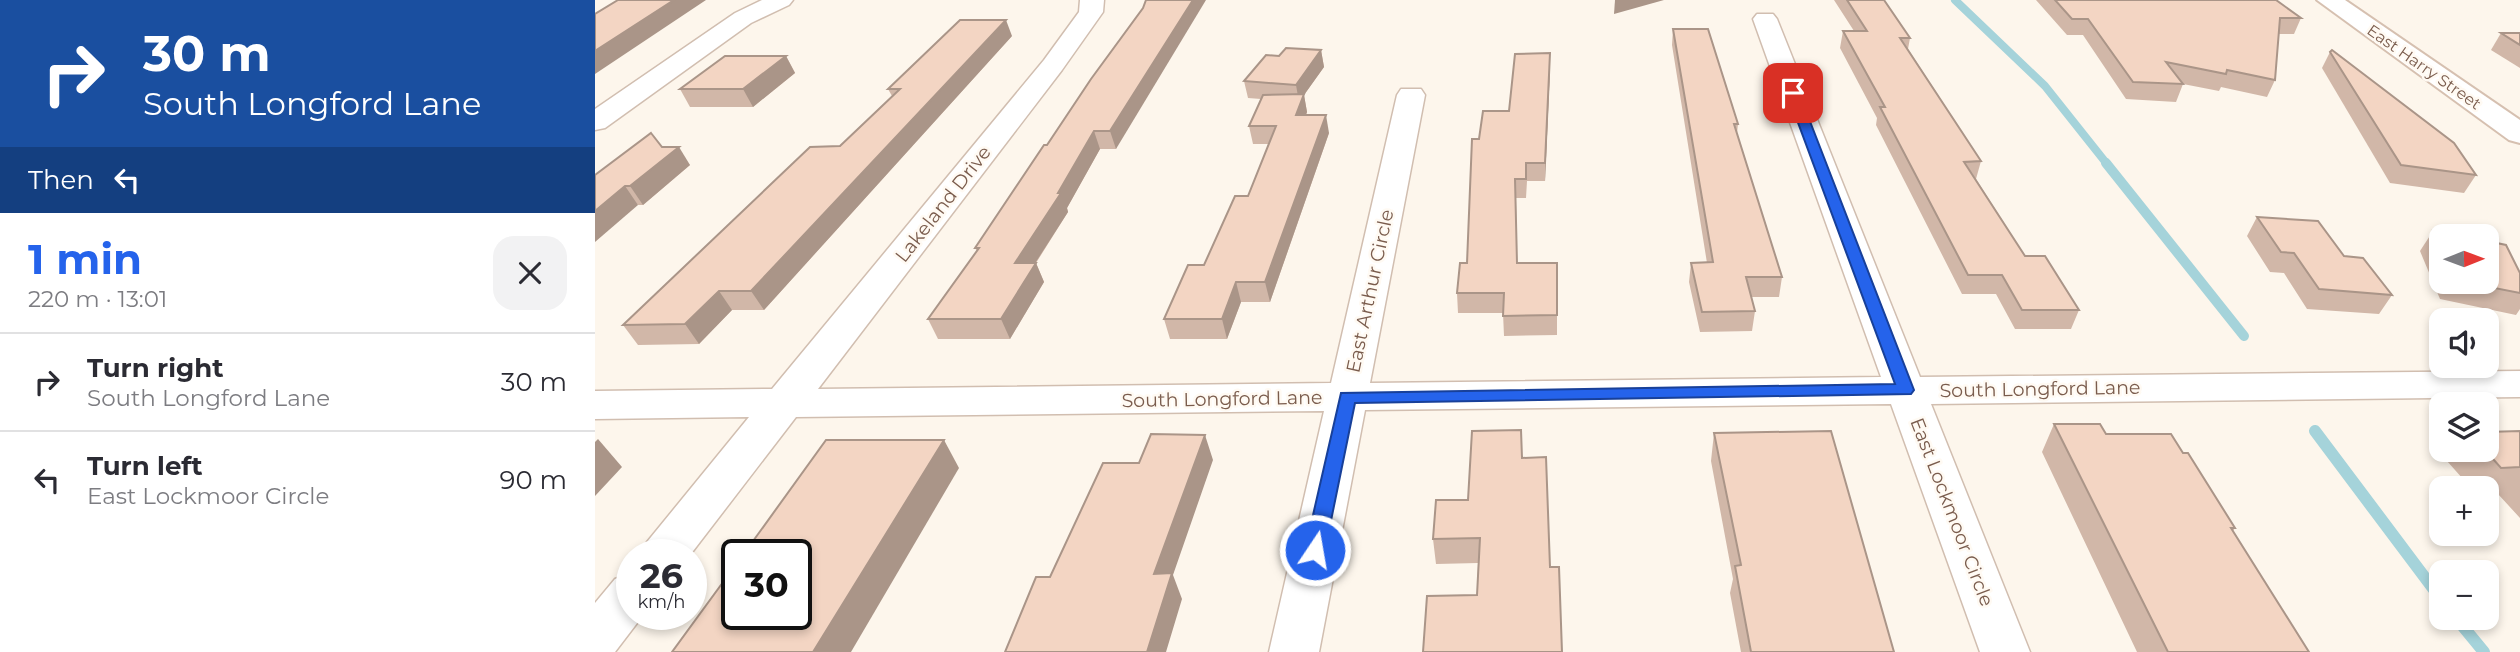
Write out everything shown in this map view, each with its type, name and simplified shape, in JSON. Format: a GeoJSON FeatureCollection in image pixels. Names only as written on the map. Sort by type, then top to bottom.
{"type":"FeatureCollection","features":[{"type":"Feature","properties":{"kind":"main road","name":"East Harry Street"},"geometry":{"type":"LineString","coordinates":[[2329,0],[2508,118],[2520,134]]}},
{"type":"Feature","properties":{"kind":"street"},"geometry":{"type":"LineString","coordinates":[[595,122],[743,18],[781,0]]}},
{"type":"Feature","properties":{"kind":"street","name":"Lakeland Drive"},"geometry":{"type":"LineString","coordinates":[[676,539],[1053,65],[1091,12],[1092,0]]}},
{"type":"Feature","properties":{"kind":"street","name":"East Lockmoor Circle"},"geometry":{"type":"LineString","coordinates":[[1765,19],[2004,652]]}},
{"type":"Feature","properties":{"kind":"street","name":"East Arthur Circle"},"geometry":{"type":"LineString","coordinates":[[1294,652],[1411,94]]}},
{"type":"Feature","properties":{"kind":"street","name":"South Longford Lane"},"geometry":{"type":"LineString","coordinates":[[595,405],[2520,384]]}},
{"type":"Feature","properties":{"kind":"street"},"geometry":{"type":"LineString","coordinates":[[595,639],[616,613]]}},
{"type":"Feature","properties":{"kind":"building"},"geometry":{"type":"Polygon","coordinates":[[[618,0],[674,0],[595,51],[595,14],[618,0]]]}},
{"type":"Feature","properties":{"kind":"building"},"geometry":{"type":"Polygon","coordinates":[[[1146,0],[1193,0],[1110,131],[1094,131],[1058,193],[1061,193],[1015,263],[1036,263],[1001,319],[928,319],[979,248],[975,248],[1044,145],[1047,145],[1146,0]]]}},
{"type":"Feature","properties":{"kind":"building"},"geometry":{"type":"Polygon","coordinates":[[[1847,0],[1884,0],[1910,38],[1900,38],[1981,161],[1964,162],[2025,256],[2045,256],[2079,310],[2022,310],[2002,275],[1968,275],[1880,107],[1885,107],[1843,31],[1867,31],[1847,0]]]}},
{"type":"Feature","properties":{"kind":"building"},"geometry":{"type":"Polygon","coordinates":[[[2055,0],[2276,0],[2301,18],[2280,18],[2275,80],[2166,62],[2183,84],[2133,82],[2088,19],[2072,19],[2055,0]]]}},
{"type":"Feature","properties":{"kind":"building"},"geometry":{"type":"Polygon","coordinates":[[[960,20],[1006,20],[751,291],[719,291],[685,324],[623,325],[810,147],[840,146],[900,89],[888,89],[960,20]]]}},
{"type":"Feature","properties":{"kind":"building"},"geometry":{"type":"Polygon","coordinates":[[[1673,29],[1708,29],[1738,124],[1734,124],[1782,277],[1746,277],[1755,311],[1702,312],[1691,263],[1713,262],[1673,29]]]}},
{"type":"Feature","properties":{"kind":"building"},"geometry":{"type":"Polygon","coordinates":[[[2501,33],[2520,33],[2520,45],[2501,33]]]}},
{"type":"Feature","properties":{"kind":"building"},"geometry":{"type":"Polygon","coordinates":[[[1286,48],[1321,50],[1296,85],[1244,81],[1266,55],[1279,56],[1286,48]]]}},
{"type":"Feature","properties":{"kind":"building"},"geometry":{"type":"Polygon","coordinates":[[[2332,50],[2454,143],[2476,175],[2401,165],[2330,52],[2332,50]]]}},
{"type":"Feature","properties":{"kind":"building"},"geometry":{"type":"Polygon","coordinates":[[[1550,53],[1545,163],[1526,163],[1526,179],[1515,179],[1517,263],[1557,263],[1557,315],[1503,316],[1504,293],[1457,293],[1460,263],[1467,263],[1472,139],[1479,139],[1483,111],[1509,111],[1515,54],[1550,53]]]}},
{"type":"Feature","properties":{"kind":"building"},"geometry":{"type":"Polygon","coordinates":[[[725,56],[786,56],[743,89],[680,89],[725,56]]]}},
{"type":"Feature","properties":{"kind":"building"},"geometry":{"type":"Polygon","coordinates":[[[1304,94],[1296,115],[1326,115],[1265,282],[1236,282],[1222,319],[1164,319],[1188,265],[1204,265],[1235,196],[1248,196],[1276,126],[1249,126],[1263,95],[1304,94]]]}},
{"type":"Feature","properties":{"kind":"building"},"geometry":{"type":"Polygon","coordinates":[[[651,133],[662,147],[679,147],[595,211],[595,175],[651,133]]]}},
{"type":"Feature","properties":{"kind":"building"},"geometry":{"type":"Polygon","coordinates":[[[2257,217],[2318,221],[2344,256],[2363,258],[2392,295],[2319,289],[2294,253],[2281,252],[2257,217]]]}},
{"type":"Feature","properties":{"kind":"building"},"geometry":{"type":"Polygon","coordinates":[[[2499,244],[2506,245],[2520,273],[2520,293],[2499,289],[2499,244]]]}},
{"type":"Feature","properties":{"kind":"building"},"geometry":{"type":"Polygon","coordinates":[[[2054,424],[2100,424],[2106,434],[2171,434],[2183,453],[2188,453],[2235,528],[2231,528],[2309,652],[2168,652],[2054,424]]]}},
{"type":"Feature","properties":{"kind":"building"},"geometry":{"type":"Polygon","coordinates":[[[1521,430],[1522,458],[1546,457],[1550,567],[1559,567],[1562,652],[1423,652],[1427,596],[1477,595],[1480,538],[1433,539],[1436,500],[1468,500],[1472,431],[1521,430]]]}},
{"type":"Feature","properties":{"kind":"building"},"geometry":{"type":"Polygon","coordinates":[[[1831,431],[1894,652],[1751,652],[1735,566],[1741,565],[1714,433],[1831,431]]]}},
{"type":"Feature","properties":{"kind":"building"},"geometry":{"type":"Polygon","coordinates":[[[2520,431],[2520,467],[2501,468],[2496,462],[2499,462],[2499,432],[2520,431]]]}},
{"type":"Feature","properties":{"kind":"building"},"geometry":{"type":"Polygon","coordinates":[[[1151,434],[1205,435],[1154,574],[1172,573],[1147,652],[1005,652],[1036,577],[1050,577],[1103,463],[1139,463],[1151,434]]]}},
{"type":"Feature","properties":{"kind":"building"},"geometry":{"type":"Polygon","coordinates":[[[826,440],[944,440],[813,652],[672,652],[688,630],[707,630],[707,604],[721,585],[721,630],[812,630],[812,539],[755,539],[826,440]]]}},
{"type":"Feature","properties":{"kind":"waterway"},"geometry":{"type":"LineString","coordinates":[[1955,0],[2045,86],[2107,164]]}},
{"type":"Feature","properties":{"kind":"waterway"},"geometry":{"type":"LineString","coordinates":[[2106,163],[2244,336]]}},
{"type":"Feature","properties":{"kind":"waterway"},"geometry":{"type":"LineString","coordinates":[[2315,431],[2429,583]]}},
{"type":"Feature","properties":{"kind":"waterway"},"geometry":{"type":"LineString","coordinates":[[2466,630],[2484,652]]}},
{"type":"Feature","properties":{"kind":"route"},"geometry":{"type":"LineString","coordinates":[[1315,550],[1347,397],[1905,390],[1793,93]]}}]}
